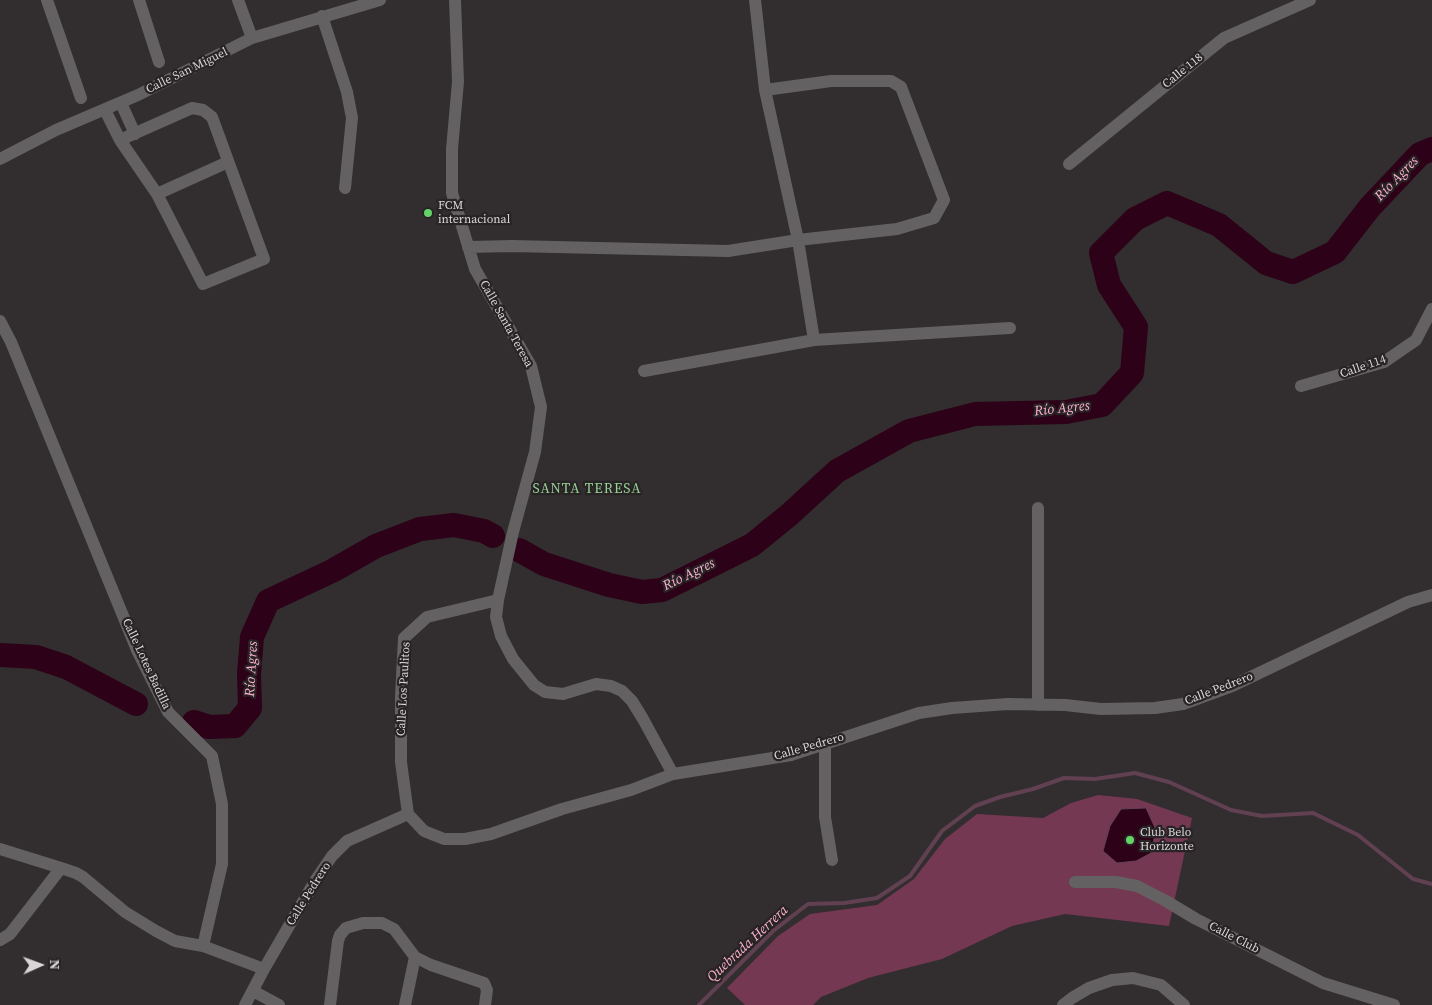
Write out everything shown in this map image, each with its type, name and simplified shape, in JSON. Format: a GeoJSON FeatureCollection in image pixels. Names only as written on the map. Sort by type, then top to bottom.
{"type":"FeatureCollection","features":[{"type":"Feature","properties":{"kind":"street"},"geometry":{"type":"LineString","coordinates":[[47,0],[81,98]]}},
{"type":"Feature","properties":{"kind":"street"},"geometry":{"type":"LineString","coordinates":[[139,0],[159,62]]}},
{"type":"Feature","properties":{"kind":"street"},"geometry":{"type":"LineString","coordinates":[[238,0],[252,38]]}},
{"type":"Feature","properties":{"kind":"street","name":"Calle San Miguel"},"geometry":{"type":"LineString","coordinates":[[0,159],[56,130],[121,103],[252,38],[380,0]]}},
{"type":"Feature","properties":{"kind":"street","name":"Calle Santa Teresa"},"geometry":{"type":"LineString","coordinates":[[454,0],[458,82],[452,149],[452,193],[475,269],[531,366],[541,407],[535,452],[513,532],[498,600],[496,616],[501,636],[513,659],[534,685],[545,692],[563,694],[596,684],[610,686],[622,691],[632,701],[673,774]]}},
{"type":"Feature","properties":{"kind":"street"},"geometry":{"type":"LineString","coordinates":[[755,0],[765,90],[798,240],[814,340]]}},
{"type":"Feature","properties":{"kind":"street","name":"Calle 118"},"geometry":{"type":"LineString","coordinates":[[1069,164],[1224,38],[1310,0]]}},
{"type":"Feature","properties":{"kind":"street"},"geometry":{"type":"LineString","coordinates":[[322,16],[347,92],[352,118],[345,188]]}},
{"type":"Feature","properties":{"kind":"street"},"geometry":{"type":"LineString","coordinates":[[468,247],[512,246],[728,252],[798,240],[897,229],[934,218],[944,200],[901,87],[891,81],[830,81],[765,90]]}},
{"type":"Feature","properties":{"kind":"street"},"geometry":{"type":"LineString","coordinates":[[121,103],[136,134]]}},
{"type":"Feature","properties":{"kind":"street"},"geometry":{"type":"LineString","coordinates":[[106,110],[120,140],[157,194],[203,284],[264,259],[212,117],[203,110],[192,108],[120,140]]}},
{"type":"Feature","properties":{"kind":"street"},"geometry":{"type":"LineString","coordinates":[[157,194],[228,162]]}},
{"type":"Feature","properties":{"kind":"street","name":"Calle 114"},"geometry":{"type":"LineString","coordinates":[[1301,386],[1384,362],[1416,340],[1432,309]]}},
{"type":"Feature","properties":{"kind":"street","name":"Calle Lotes Badilla"},"geometry":{"type":"LineString","coordinates":[[0,321],[11,342],[137,650],[168,712],[212,756],[222,804],[222,864],[203,946]]}},
{"type":"Feature","properties":{"kind":"street"},"geometry":{"type":"LineString","coordinates":[[644,371],[814,340],[1010,328]]}},
{"type":"Feature","properties":{"kind":"street"},"geometry":{"type":"LineString","coordinates":[[1038,508],[1038,705]]}},
{"type":"Feature","properties":{"kind":"street","name":"Calle Pedrero"},"geometry":{"type":"LineString","coordinates":[[245,1005],[315,881],[332,856],[348,841],[408,814],[424,831],[444,839],[465,839],[491,834],[562,809],[631,790],[673,774],[791,755],[919,713],[952,708],[1008,704],[1065,705],[1101,709],[1146,708],[1183,704],[1232,686],[1408,602],[1432,595]]}},
{"type":"Feature","properties":{"kind":"street","name":"Calle Los Paulitos"},"geometry":{"type":"LineString","coordinates":[[408,814],[401,762],[401,697],[404,638],[427,618],[498,600]]}},
{"type":"Feature","properties":{"kind":"street"},"geometry":{"type":"LineString","coordinates":[[824,744],[825,817],[832,860]]}},
{"type":"Feature","properties":{"kind":"street"},"geometry":{"type":"LineString","coordinates":[[0,849],[76,873],[125,912],[175,941],[203,946],[264,969]]}},
{"type":"Feature","properties":{"kind":"street"},"geometry":{"type":"LineString","coordinates":[[0,940],[10,934],[61,868]]}},
{"type":"Feature","properties":{"kind":"street","name":"Calle Club"},"geometry":{"type":"LineString","coordinates":[[1075,882],[1116,882],[1136,886],[1196,919],[1323,983],[1394,1005]]}},
{"type":"Feature","properties":{"kind":"street"},"geometry":{"type":"LineString","coordinates":[[330,1005],[338,940],[342,931],[346,928],[368,923],[388,925],[398,933],[409,952],[415,957],[431,965],[484,983],[487,990],[485,1005]]}},
{"type":"Feature","properties":{"kind":"street"},"geometry":{"type":"LineString","coordinates":[[405,1005],[415,957]]}},
{"type":"Feature","properties":{"kind":"street"},"geometry":{"type":"LineString","coordinates":[[1064,1005],[1089,988],[1112,980],[1133,978],[1162,985],[1184,1005]]}},
{"type":"Feature","properties":{"kind":"street"},"geometry":{"type":"LineString","coordinates":[[253,991],[279,1005]]}},
{"type":"Feature","properties":{"kind":"shaded area","name":"Club Belo Horizonte"},"geometry":{"type":"Polygon","coordinates":[[[1098,795],[1137,799],[1192,818],[1169,926],[1065,914],[1012,926],[942,959],[868,978],[821,997],[813,1005],[745,1005],[727,988],[778,936],[810,914],[877,905],[914,879],[945,839],[977,814],[1043,818],[1071,803],[1098,795]]]}},
{"type":"Feature","properties":{"kind":"shaded area","name":"Club Belo Horizonte"},"geometry":{"type":"Polygon","coordinates":[[[1146,808],[1156,830],[1151,853],[1136,861],[1117,863],[1103,851],[1110,826],[1121,809],[1146,808]]]}},
{"type":"Feature","properties":{"kind":"waterway","name":"Río Agres"},"geometry":{"type":"LineString","coordinates":[[519,550],[544,564],[609,585],[642,592],[662,590],[752,545],[789,515],[837,471],[909,431],[975,414],[1066,412],[1102,405],[1132,373],[1136,327],[1109,285],[1101,253],[1135,219],[1167,203],[1219,225],[1266,263],[1293,272],[1335,252],[1370,207],[1420,154],[1432,149]]}},
{"type":"Feature","properties":{"kind":"waterway","name":"Río Agres"},"geometry":{"type":"LineString","coordinates":[[194,722],[209,727],[235,726],[250,708],[249,674],[252,637],[268,601],[332,571],[376,546],[420,529],[454,525],[484,531],[493,536]]}},
{"type":"Feature","properties":{"kind":"waterway","name":"Río Agres"},"geometry":{"type":"LineString","coordinates":[[0,655],[36,657],[66,667],[136,704]]}},
{"type":"Feature","properties":{"kind":"waterway","name":"Quebrada Herrera"},"geometry":{"type":"LineString","coordinates":[[699,1005],[773,931],[808,904],[844,903],[877,898],[910,876],[942,831],[975,806],[1064,778],[1095,779],[1135,773],[1169,782],[1231,810],[1262,816],[1313,813],[1358,835],[1413,879],[1432,884]]}},
{"type":"Feature","properties":{"kind":"place","name":"FCM internacional"},"geometry":{"type":"Point","coordinates":[428,213]}},
{"type":"Feature","properties":{"kind":"place","name":"Club Belo Horizonte"},"geometry":{"type":"Point","coordinates":[1130,840]}},
{"type":"Feature","properties":{"kind":"district","name":"SANTA TERESA"},"geometry":{"type":"Point","coordinates":[587,489]}}]}
